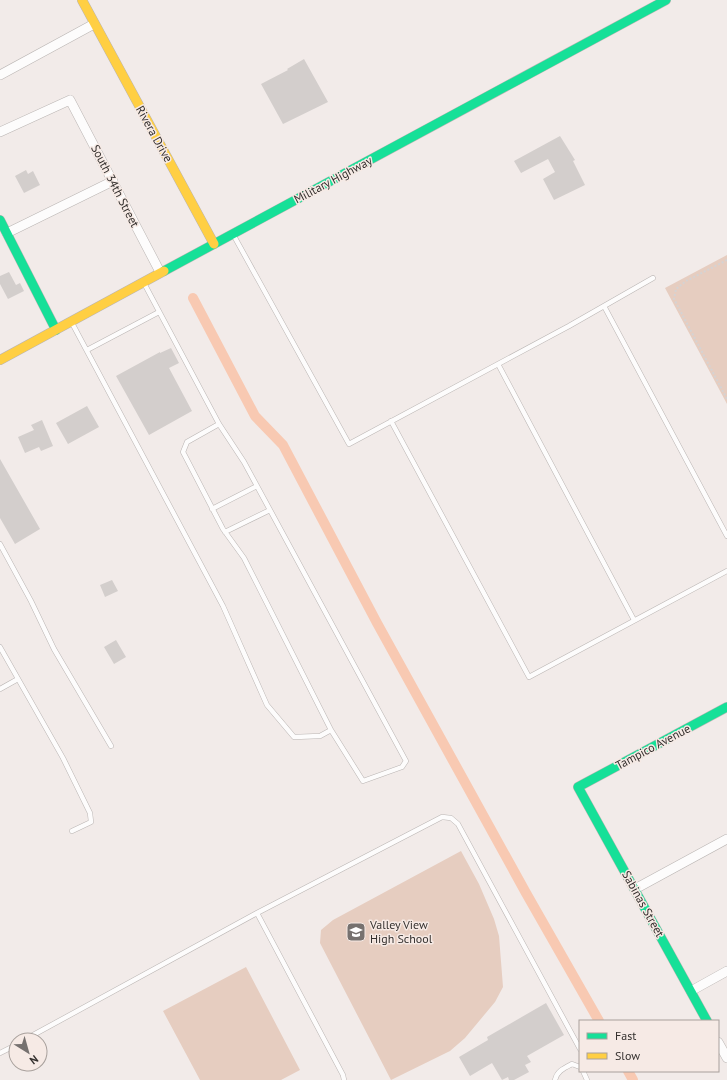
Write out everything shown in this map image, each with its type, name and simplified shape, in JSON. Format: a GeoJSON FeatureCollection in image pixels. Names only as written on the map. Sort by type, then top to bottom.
{"type":"FeatureCollection","features":[{"type":"Feature","properties":{"kind":"street","name":"Rivera Drive"},"geometry":{"type":"LineString","coordinates":[[82,0],[214,244]]}},
{"type":"Feature","properties":{"kind":"street","name":"Military Highway"},"geometry":{"type":"LineString","coordinates":[[0,360],[160,272],[666,0]]}},
{"type":"Feature","properties":{"kind":"street"},"geometry":{"type":"LineString","coordinates":[[0,75],[94,24]]}},
{"type":"Feature","properties":{"kind":"street","name":"South 34th Street"},"geometry":{"type":"LineString","coordinates":[[0,132],[70,100],[160,272]]}},
{"type":"Feature","properties":{"kind":"street"},"geometry":{"type":"LineString","coordinates":[[7,233],[113,181]]}},
{"type":"Feature","properties":{"kind":"street"},"geometry":{"type":"LineString","coordinates":[[0,220],[56,330]]}},
{"type":"Feature","properties":{"kind":"street","name":"Tampico Avenue"},"geometry":{"type":"LineString","coordinates":[[578,787],[727,707]]}},
{"type":"Feature","properties":{"kind":"street","name":"Sabinas Street"},"geometry":{"type":"LineString","coordinates":[[578,787],[706,1020]]}},
{"type":"Feature","properties":{"kind":"street"},"geometry":{"type":"LineString","coordinates":[[635,890],[727,839]]}},
{"type":"Feature","properties":{"kind":"street"},"geometry":{"type":"LineString","coordinates":[[691,991],[727,972]]}},
{"type":"Feature","properties":{"kind":"street"},"geometry":{"type":"LineString","coordinates":[[719,1044],[727,1058]]}},
{"type":"Feature","properties":{"kind":"lane"},"geometry":{"type":"LineString","coordinates":[[233,234],[349,444],[653,278]]}},
{"type":"Feature","properties":{"kind":"lane"},"geometry":{"type":"LineString","coordinates":[[143,282],[219,424],[244,462],[406,761],[402,767],[363,781],[331,730],[244,558],[225,532],[212,508],[183,452],[187,442],[219,424]]}},
{"type":"Feature","properties":{"kind":"lane"},"geometry":{"type":"LineString","coordinates":[[604,306],[727,536]]}},
{"type":"Feature","properties":{"kind":"lane"},"geometry":{"type":"LineString","coordinates":[[87,350],[159,312]]}},
{"type":"Feature","properties":{"kind":"lane"},"geometry":{"type":"LineString","coordinates":[[71,322],[223,606],[266,705],[294,737],[320,736],[331,730]]}},
{"type":"Feature","properties":{"kind":"lane"},"geometry":{"type":"LineString","coordinates":[[498,364],[634,620]]}},
{"type":"Feature","properties":{"kind":"lane"},"geometry":{"type":"LineString","coordinates":[[391,421],[529,677],[727,571]]}},
{"type":"Feature","properties":{"kind":"lane"},"geometry":{"type":"LineString","coordinates":[[212,508],[257,486]]}},
{"type":"Feature","properties":{"kind":"lane"},"geometry":{"type":"LineString","coordinates":[[225,532],[270,510]]}},
{"type":"Feature","properties":{"kind":"lane"},"geometry":{"type":"LineString","coordinates":[[0,544],[31,601],[54,649],[111,746]]}},
{"type":"Feature","properties":{"kind":"lane"},"geometry":{"type":"LineString","coordinates":[[0,647],[63,758],[90,813],[91,822],[72,831]]}},
{"type":"Feature","properties":{"kind":"lane"},"geometry":{"type":"LineString","coordinates":[[0,689],[18,679]]}},
{"type":"Feature","properties":{"kind":"lane"},"geometry":{"type":"LineString","coordinates":[[39,1032],[257,913],[442,817],[451,818],[458,824],[579,1047]]}},
{"type":"Feature","properties":{"kind":"lane"},"geometry":{"type":"LineString","coordinates":[[257,913],[343,1075],[344,1080]]}},
{"type":"Feature","properties":{"kind":"lane"},"geometry":{"type":"LineString","coordinates":[[555,1080],[556,1075],[562,1069],[572,1064],[579,1064]]}},
{"type":"Feature","properties":{"kind":"path"},"geometry":{"type":"LineString","coordinates":[[727,260],[686,281],[676,290],[674,299],[727,399]]}},
{"type":"Feature","properties":{"kind":"shaded area"},"geometry":{"type":"Polygon","coordinates":[[[727,255],[727,404],[665,288],[727,255]]]}},
{"type":"Feature","properties":{"kind":"shaded area"},"geometry":{"type":"Polygon","coordinates":[[[461,851],[479,884],[494,919],[499,936],[503,987],[495,1002],[465,1038],[450,1051],[391,1080],[320,943],[321,930],[333,920],[461,851]]]}},
{"type":"Feature","properties":{"kind":"shaded area"},"geometry":{"type":"Polygon","coordinates":[[[246,967],[300,1070],[281,1080],[200,1080],[163,1011],[246,967]]]}},
{"type":"Feature","properties":{"kind":"building"},"geometry":{"type":"Polygon","coordinates":[[[304,59],[328,102],[283,124],[261,84],[288,70],[287,69],[304,59]]]}},
{"type":"Feature","properties":{"kind":"building"},"geometry":{"type":"Polygon","coordinates":[[[560,136],[575,160],[573,161],[585,185],[554,200],[543,179],[555,172],[548,159],[521,173],[514,161],[560,136]]]}},
{"type":"Feature","properties":{"kind":"building"},"geometry":{"type":"Polygon","coordinates":[[[26,170],[28,174],[33,171],[40,185],[24,193],[15,176],[26,170]]]}},
{"type":"Feature","properties":{"kind":"building"},"geometry":{"type":"Polygon","coordinates":[[[9,272],[16,285],[20,283],[24,291],[8,299],[0,284],[0,276],[9,272]]]}},
{"type":"Feature","properties":{"kind":"building"},"geometry":{"type":"Polygon","coordinates":[[[171,348],[179,363],[169,368],[192,411],[149,435],[116,376],[160,352],[171,348]]]}},
{"type":"Feature","properties":{"kind":"building"},"geometry":{"type":"Polygon","coordinates":[[[87,406],[99,427],[68,444],[56,423],[87,406]]]}},
{"type":"Feature","properties":{"kind":"building"},"geometry":{"type":"Polygon","coordinates":[[[42,420],[53,446],[41,451],[39,447],[25,453],[18,437],[34,430],[31,425],[42,420]]]}},
{"type":"Feature","properties":{"kind":"building"},"geometry":{"type":"Polygon","coordinates":[[[0,459],[40,529],[15,544],[0,518],[0,459]]]}},
{"type":"Feature","properties":{"kind":"building"},"geometry":{"type":"Polygon","coordinates":[[[112,580],[118,591],[105,597],[100,585],[112,580]]]}},
{"type":"Feature","properties":{"kind":"building"},"geometry":{"type":"Polygon","coordinates":[[[116,640],[126,657],[114,664],[104,647],[116,640]]]}},
{"type":"Feature","properties":{"kind":"building"},"geometry":{"type":"Polygon","coordinates":[[[546,1003],[564,1035],[527,1056],[531,1062],[525,1065],[529,1072],[514,1080],[509,1080],[508,1077],[502,1080],[492,1063],[470,1076],[459,1057],[488,1040],[487,1037],[546,1003]]]}},
{"type":"Feature","properties":{"kind":"waterway"},"geometry":{"type":"LineString","coordinates":[[193,298],[255,416],[283,445],[377,623],[526,893],[598,1020]]}},
{"type":"Feature","properties":{"kind":"waterway"},"geometry":{"type":"LineString","coordinates":[[629,1072],[633,1080]]}},
{"type":"Feature","properties":{"kind":"traffic: fast"},"geometry":{"type":"LineString","coordinates":[[164,271],[666,0]]}},
{"type":"Feature","properties":{"kind":"traffic: fast"},"geometry":{"type":"LineString","coordinates":[[0,220],[56,330]]}},
{"type":"Feature","properties":{"kind":"traffic: fast"},"geometry":{"type":"LineString","coordinates":[[706,1020],[578,787],[727,707]]}},
{"type":"Feature","properties":{"kind":"traffic: slow"},"geometry":{"type":"LineString","coordinates":[[82,0],[214,244]]}},
{"type":"Feature","properties":{"kind":"traffic: slow"},"geometry":{"type":"LineString","coordinates":[[0,360],[164,271]]}},
{"type":"Feature","properties":{"kind":"place","name":"Valley View High School"},"geometry":{"type":"Point","coordinates":[356,932]}}]}
